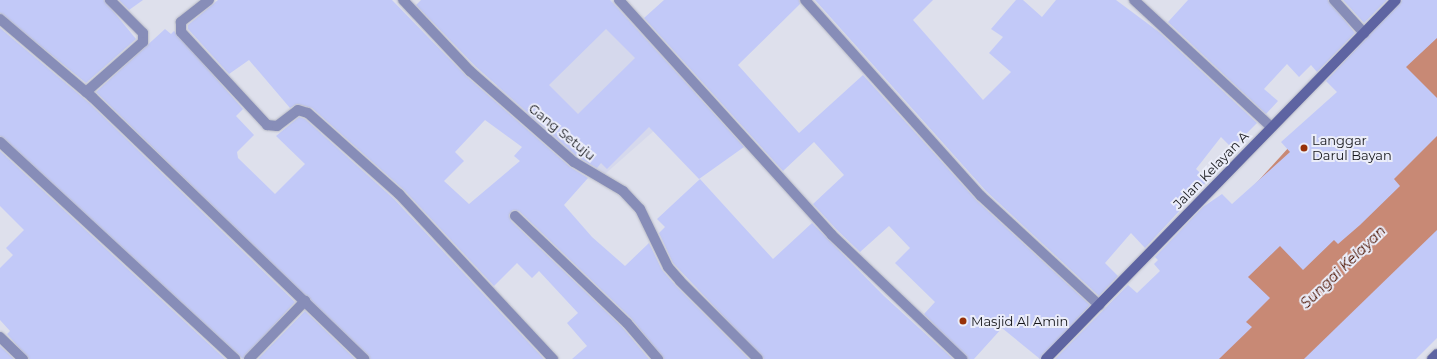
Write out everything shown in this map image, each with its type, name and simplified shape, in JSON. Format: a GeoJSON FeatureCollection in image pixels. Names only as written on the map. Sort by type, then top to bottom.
{"type":"FeatureCollection","features":[{"type":"Feature","properties":{"kind":"street"},"geometry":{"type":"LineString","coordinates":[[86,92],[143,42],[143,33],[110,0]]}},
{"type":"Feature","properties":{"kind":"street"},"geometry":{"type":"LineString","coordinates":[[208,0],[181,22],[181,32],[261,120],[273,127],[298,110],[308,113],[399,194],[553,359]]}},
{"type":"Feature","properties":{"kind":"street","name":"Gang Setuju"},"geometry":{"type":"LineString","coordinates":[[403,0],[470,71],[574,162],[624,191],[640,209],[668,267],[680,281],[758,359]]}},
{"type":"Feature","properties":{"kind":"street"},"geometry":{"type":"LineString","coordinates":[[619,0],[832,235],[962,359]]}},
{"type":"Feature","properties":{"kind":"street"},"geometry":{"type":"LineString","coordinates":[[805,0],[981,196],[1099,305]]}},
{"type":"Feature","properties":{"kind":"street"},"geometry":{"type":"LineString","coordinates":[[1134,0],[1271,127]]}},
{"type":"Feature","properties":{"kind":"street"},"geometry":{"type":"LineString","coordinates":[[1334,0],[1364,33]]}},
{"type":"Feature","properties":{"kind":"street","name":"Jalan Kelayan A"},"geometry":{"type":"LineString","coordinates":[[1046,359],[1396,0]]}},
{"type":"Feature","properties":{"kind":"street"},"geometry":{"type":"LineString","coordinates":[[0,19],[86,92],[364,359]]}},
{"type":"Feature","properties":{"kind":"street"},"geometry":{"type":"LineString","coordinates":[[0,142],[235,359]]}},
{"type":"Feature","properties":{"kind":"street"},"geometry":{"type":"LineString","coordinates":[[515,216],[627,323],[658,359]]}},
{"type":"Feature","properties":{"kind":"street"},"geometry":{"type":"LineString","coordinates":[[248,359],[305,301]]}},
{"type":"Feature","properties":{"kind":"street"},"geometry":{"type":"LineString","coordinates":[[0,337],[23,359]]}},
{"type":"Feature","properties":{"kind":"street"},"geometry":{"type":"LineString","coordinates":[[1432,359],[1437,354]]}},
{"type":"Feature","properties":{"kind":"shaded area"},"geometry":{"type":"Polygon","coordinates":[[[585,0],[612,0],[699,91],[605,174],[580,163],[494,89],[585,0]]]}},
{"type":"Feature","properties":{"kind":"water","name":"Sungai Kelayan"},"geometry":{"type":"Polygon","coordinates":[[[1437,0],[1437,320],[1403,359],[1090,359],[1189,257],[1381,46],[1437,0]]]}},
{"type":"Feature","properties":{"kind":"building"},"geometry":{"type":"Polygon","coordinates":[[[0,0],[104,0],[136,39],[86,83],[0,13],[0,0]]]}},
{"type":"Feature","properties":{"kind":"building"},"geometry":{"type":"Polygon","coordinates":[[[119,0],[143,0],[129,10],[119,0]]]}},
{"type":"Feature","properties":{"kind":"building"},"geometry":{"type":"Polygon","coordinates":[[[218,0],[392,0],[466,76],[570,167],[588,178],[564,205],[592,237],[625,266],[649,243],[662,270],[749,359],[664,359],[631,318],[519,211],[513,210],[509,215],[511,221],[622,327],[649,359],[572,359],[587,346],[567,323],[578,313],[539,271],[532,278],[517,263],[494,286],[404,190],[312,108],[297,104],[290,108],[249,60],[229,74],[188,29],[188,25],[218,0]],[[485,120],[455,152],[464,161],[444,181],[469,204],[520,161],[514,156],[522,147],[485,120]]]}},
{"type":"Feature","properties":{"kind":"building"},"geometry":{"type":"Polygon","coordinates":[[[421,0],[610,0],[744,147],[699,179],[649,127],[607,169],[601,163],[597,168],[578,157],[475,66],[416,5],[421,0]],[[606,29],[549,85],[578,114],[635,58],[606,29]]]}},
{"type":"Feature","properties":{"kind":"building"},"geometry":{"type":"Polygon","coordinates":[[[664,0],[799,0],[800,4],[738,65],[799,133],[863,75],[977,201],[1090,305],[1040,359],[1002,328],[974,359],[968,359],[924,314],[935,302],[895,263],[910,248],[889,226],[860,252],[837,230],[813,204],[844,175],[814,142],[783,171],[644,18],[664,0]]]}},
{"type":"Feature","properties":{"kind":"building"},"geometry":{"type":"Polygon","coordinates":[[[815,0],[933,0],[913,20],[983,100],[1011,72],[989,53],[1003,37],[991,29],[1016,0],[1023,0],[1042,17],[1056,0],[1116,0],[1159,32],[1257,123],[1232,148],[1221,137],[1196,169],[1208,180],[1145,248],[1131,233],[1105,263],[1118,276],[1099,296],[986,191],[815,0]]]}},
{"type":"Feature","properties":{"kind":"building"},"geometry":{"type":"Polygon","coordinates":[[[1188,0],[1328,0],[1355,33],[1317,72],[1311,65],[1299,77],[1287,64],[1264,89],[1278,101],[1266,114],[1168,22],[1188,0]]]}},
{"type":"Feature","properties":{"kind":"building"},"geometry":{"type":"Polygon","coordinates":[[[1343,0],[1387,0],[1364,23],[1343,0]]]}},
{"type":"Feature","properties":{"kind":"building"},"geometry":{"type":"Polygon","coordinates":[[[1402,0],[1437,0],[1437,38],[1406,67],[1437,98],[1437,136],[1394,179],[1400,186],[1360,225],[1338,244],[1334,240],[1303,270],[1280,246],[1248,277],[1270,298],[1246,322],[1252,327],[1219,359],[1055,359],[1128,285],[1137,293],[1160,271],[1154,264],[1158,260],[1155,257],[1203,207],[1222,194],[1232,204],[1290,152],[1281,142],[1337,92],[1326,81],[1402,0]]]}},
{"type":"Feature","properties":{"kind":"building"},"geometry":{"type":"Polygon","coordinates":[[[0,28],[88,102],[295,302],[243,359],[0,136],[0,28]]]}},
{"type":"Feature","properties":{"kind":"building"},"geometry":{"type":"Polygon","coordinates":[[[165,29],[171,34],[174,31],[243,109],[236,116],[254,135],[237,152],[238,158],[275,194],[305,164],[276,136],[299,117],[305,119],[394,199],[544,359],[370,359],[96,92],[165,29]]]}},
{"type":"Feature","properties":{"kind":"building"},"geometry":{"type":"Polygon","coordinates":[[[0,151],[225,359],[29,359],[7,334],[10,331],[0,320],[0,268],[13,255],[6,248],[24,230],[0,206],[0,151]]]}},
{"type":"Feature","properties":{"kind":"building"},"geometry":{"type":"Polygon","coordinates":[[[700,179],[773,259],[812,223],[884,296],[953,359],[764,359],[673,263],[659,233],[665,227],[657,219],[700,179]]]}},
{"type":"Feature","properties":{"kind":"building"},"geometry":{"type":"Polygon","coordinates":[[[1437,230],[1437,338],[1416,359],[1304,359],[1437,230]]]}},
{"type":"Feature","properties":{"kind":"building"},"geometry":{"type":"Polygon","coordinates":[[[305,311],[355,359],[258,359],[305,311]]]}},
{"type":"Feature","properties":{"kind":"building"},"geometry":{"type":"Polygon","coordinates":[[[0,346],[14,359],[0,359],[0,346]]]}},
{"type":"Feature","properties":{"kind":"place","name":"Langgar Darul Bayan"},"geometry":{"type":"Point","coordinates":[1304,148]}},
{"type":"Feature","properties":{"kind":"place","name":"Masjid Al Amin"},"geometry":{"type":"Point","coordinates":[963,321]}}]}
